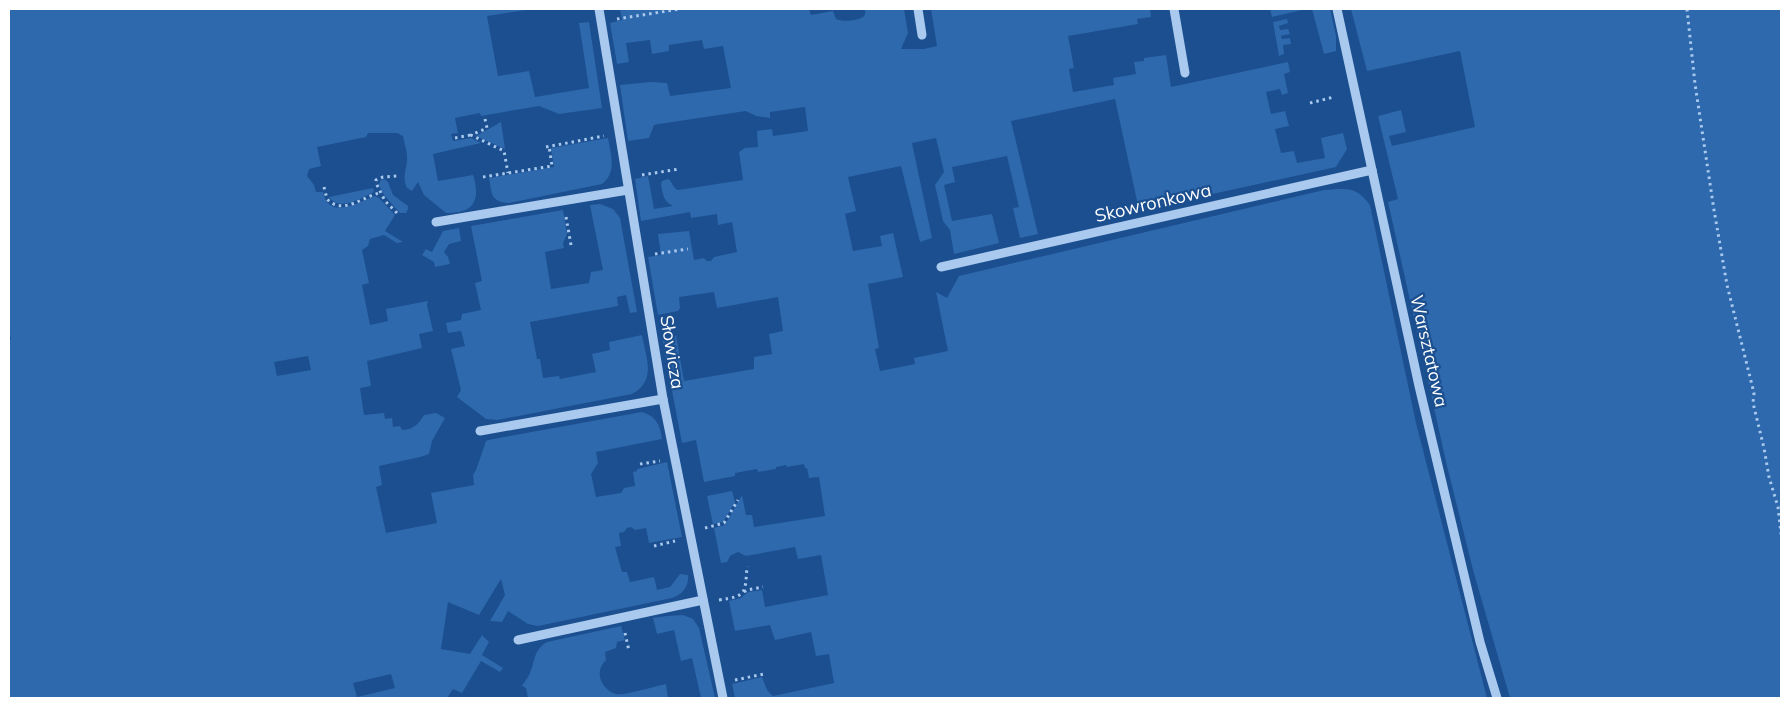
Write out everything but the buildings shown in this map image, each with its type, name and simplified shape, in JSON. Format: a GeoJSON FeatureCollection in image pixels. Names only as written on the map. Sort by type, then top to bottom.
{"type":"FeatureCollection","features":[{"type":"Feature","properties":{"kind":"street","name":"Słowicza"},"geometry":{"type":"LineString","coordinates":[[599,9],[663,399],[723,698]]}},
{"type":"Feature","properties":{"kind":"street"},"geometry":{"type":"LineString","coordinates":[[918,9],[922,35]]}},
{"type":"Feature","properties":{"kind":"street"},"geometry":{"type":"LineString","coordinates":[[1174,9],[1185,73]]}},
{"type":"Feature","properties":{"kind":"street","name":"Warsztatowa"},"geometry":{"type":"LineString","coordinates":[[1337,9],[1426,414],[1480,642],[1497,698]]}},
{"type":"Feature","properties":{"kind":"street","name":"Skowronkowa"},"geometry":{"type":"LineString","coordinates":[[941,267],[1372,170]]}},
{"type":"Feature","properties":{"kind":"street"},"geometry":{"type":"LineString","coordinates":[[436,222],[628,190]]}},
{"type":"Feature","properties":{"kind":"street"},"geometry":{"type":"LineString","coordinates":[[480,431],[663,399]]}},
{"type":"Feature","properties":{"kind":"street"},"geometry":{"type":"LineString","coordinates":[[518,640],[703,601]]}},
{"type":"Feature","properties":{"kind":"path"},"geometry":{"type":"LineString","coordinates":[[642,15],[646,9]]}},
{"type":"Feature","properties":{"kind":"path"},"geometry":{"type":"LineString","coordinates":[[601,22],[680,9]]}},
{"type":"Feature","properties":{"kind":"path"},"geometry":{"type":"LineString","coordinates":[[1687,9],[1707,169],[1724,266],[1754,394],[1753,403],[1769,477],[1778,507],[1781,534]]}},
{"type":"Feature","properties":{"kind":"path"},"geometry":{"type":"LineString","coordinates":[[1310,103],[1334,97]]}},
{"type":"Feature","properties":{"kind":"path"},"geometry":{"type":"LineString","coordinates":[[455,138],[471,135],[486,128],[485,119]]}},
{"type":"Feature","properties":{"kind":"path"},"geometry":{"type":"LineString","coordinates":[[483,177],[552,166],[548,146],[619,133]]}},
{"type":"Feature","properties":{"kind":"path"},"geometry":{"type":"LineString","coordinates":[[471,135],[504,151],[508,173]]}},
{"type":"Feature","properties":{"kind":"path"},"geometry":{"type":"LineString","coordinates":[[626,177],[679,169]]}},
{"type":"Feature","properties":{"kind":"path"},"geometry":{"type":"LineString","coordinates":[[397,176],[378,178],[376,183],[388,205],[397,213]]}},
{"type":"Feature","properties":{"kind":"path"},"geometry":{"type":"LineString","coordinates":[[324,187],[327,199],[336,205],[348,205],[380,193]]}},
{"type":"Feature","properties":{"kind":"path"},"geometry":{"type":"LineString","coordinates":[[563,201],[571,245]]}},
{"type":"Feature","properties":{"kind":"path"},"geometry":{"type":"LineString","coordinates":[[639,257],[688,249]]}},
{"type":"Feature","properties":{"kind":"path"},"geometry":{"type":"LineString","coordinates":[[654,546],[724,523],[738,500]]}},
{"type":"Feature","properties":{"kind":"path"},"geometry":{"type":"LineString","coordinates":[[743,593],[746,583],[747,566]]}},
{"type":"Feature","properties":{"kind":"path"},"geometry":{"type":"LineString","coordinates":[[703,601],[735,598],[747,590],[763,587]]}},
{"type":"Feature","properties":{"kind":"path"},"geometry":{"type":"LineString","coordinates":[[720,684],[764,674]]}},
{"type":"Feature","properties":{"kind":"shaded area"},"geometry":{"type":"Polygon","coordinates":[[[9,9],[533,9],[487,16],[498,76],[529,71],[535,97],[589,88],[579,23],[589,22],[602,108],[559,114],[539,106],[481,116],[480,113],[455,118],[458,133],[451,134],[453,141],[471,138],[481,143],[433,154],[438,181],[473,175],[476,192],[473,204],[469,208],[456,213],[446,213],[424,195],[418,182],[412,191],[407,188],[405,176],[407,151],[403,136],[397,133],[368,133],[366,137],[317,147],[321,166],[309,169],[307,176],[314,185],[316,192],[323,192],[326,201],[331,206],[345,207],[375,196],[395,215],[385,231],[403,242],[397,243],[384,235],[370,239],[368,246],[362,250],[369,283],[362,285],[370,325],[388,321],[386,309],[428,301],[427,305],[433,331],[419,334],[422,348],[367,361],[371,386],[360,388],[364,415],[384,413],[385,419],[392,418],[393,427],[400,426],[402,430],[410,429],[424,415],[436,413],[445,418],[432,441],[429,454],[379,466],[382,485],[376,487],[386,533],[437,523],[431,493],[474,485],[473,475],[488,440],[642,412],[654,419],[660,429],[662,439],[596,452],[598,463],[591,474],[596,497],[621,493],[624,488],[635,486],[633,472],[637,471],[637,469],[667,462],[682,537],[649,543],[646,528],[635,530],[631,527],[619,533],[621,546],[615,547],[622,572],[627,572],[630,582],[654,577],[657,590],[670,587],[680,574],[688,575],[686,586],[682,592],[672,598],[538,626],[528,624],[508,611],[502,622],[490,621],[505,595],[501,579],[479,615],[448,602],[441,649],[470,654],[482,635],[489,642],[482,655],[503,668],[500,672],[481,661],[462,693],[453,689],[447,698],[9,698],[9,340],[11,340],[9,328],[9,9]],[[308,356],[274,362],[277,376],[311,370],[308,356]],[[391,674],[353,683],[357,697],[395,688],[391,674]]]}},
{"type":"Feature","properties":{"kind":"shaded area"},"geometry":{"type":"Polygon","coordinates":[[[620,9],[809,9],[811,15],[833,11],[836,19],[846,21],[863,17],[865,9],[904,9],[908,33],[901,49],[924,49],[937,46],[931,9],[1150,9],[1151,17],[1137,19],[1138,24],[1068,36],[1074,68],[1069,69],[1073,92],[1114,85],[1113,78],[1136,74],[1134,62],[1144,61],[1144,58],[1166,55],[1171,87],[1288,62],[1290,72],[1284,74],[1288,93],[1282,95],[1280,89],[1266,92],[1271,114],[1285,111],[1289,126],[1275,129],[1281,153],[1294,151],[1297,163],[1325,158],[1321,138],[1343,133],[1347,149],[1336,167],[1139,210],[1115,99],[1011,121],[1038,234],[1020,238],[1013,208],[1019,207],[1007,156],[952,167],[955,182],[944,185],[952,221],[992,214],[999,243],[954,254],[950,230],[943,221],[935,185],[944,172],[936,138],[912,143],[932,238],[920,242],[901,166],[848,177],[856,211],[845,214],[853,251],[882,246],[880,236],[893,233],[903,277],[868,284],[879,348],[875,349],[880,371],[915,364],[914,358],[948,351],[936,292],[947,298],[959,276],[1324,190],[1344,189],[1355,191],[1370,205],[1416,423],[1487,698],[735,698],[732,684],[762,677],[767,690],[773,696],[834,683],[829,654],[816,656],[811,632],[775,640],[770,625],[735,631],[729,601],[741,598],[748,592],[762,590],[765,607],[828,595],[821,555],[798,559],[795,547],[746,556],[738,552],[730,556],[727,562],[721,563],[714,528],[725,525],[742,495],[746,515],[752,515],[754,527],[825,516],[819,477],[809,478],[804,464],[787,467],[786,465],[758,472],[757,469],[735,473],[735,476],[704,482],[696,440],[682,443],[662,338],[676,336],[684,381],[754,369],[754,357],[772,354],[769,334],[783,331],[778,297],[717,308],[714,292],[679,297],[680,308],[678,311],[658,315],[648,257],[661,255],[658,234],[689,231],[694,260],[704,258],[707,261],[711,261],[714,257],[737,252],[732,222],[718,225],[717,214],[691,218],[690,212],[641,221],[635,179],[648,176],[654,209],[673,206],[665,200],[662,191],[662,181],[668,179],[678,190],[743,180],[739,152],[745,148],[758,147],[757,131],[772,129],[773,136],[808,131],[805,107],[770,112],[770,118],[756,116],[746,111],[659,124],[654,125],[649,138],[628,141],[620,85],[651,82],[667,83],[670,96],[731,88],[723,46],[704,49],[702,40],[669,45],[669,51],[652,54],[650,40],[626,43],[629,62],[617,64],[610,23],[622,20],[620,9]]]}},
{"type":"Feature","properties":{"kind":"shaded area"},"geometry":{"type":"Polygon","coordinates":[[[1270,9],[1306,9],[1272,17],[1270,9]]]}},
{"type":"Feature","properties":{"kind":"shaded area"},"geometry":{"type":"Polygon","coordinates":[[[1312,9],[1330,9],[1336,36],[1336,51],[1324,54],[1312,9]]]}},
{"type":"Feature","properties":{"kind":"shaded area"},"geometry":{"type":"Polygon","coordinates":[[[1351,9],[1781,9],[1781,698],[1510,698],[1473,570],[1447,466],[1388,202],[1398,199],[1378,116],[1401,110],[1406,132],[1389,136],[1392,146],[1475,127],[1460,51],[1367,71],[1351,9]]]}},
{"type":"Feature","properties":{"kind":"shaded area"},"geometry":{"type":"Polygon","coordinates":[[[1287,19],[1288,23],[1279,26],[1280,30],[1288,29],[1290,34],[1281,36],[1282,39],[1290,38],[1291,44],[1283,45],[1284,54],[1279,56],[1273,22],[1287,19]]]}},
{"type":"Feature","properties":{"kind":"shaded area"},"geometry":{"type":"Polygon","coordinates":[[[501,122],[505,149],[476,136],[501,122]]]}},
{"type":"Feature","properties":{"kind":"shaded area"},"geometry":{"type":"Polygon","coordinates":[[[608,138],[612,163],[610,174],[602,184],[509,203],[498,201],[493,196],[489,178],[554,167],[551,148],[608,138]]]}},
{"type":"Feature","properties":{"kind":"shaded area"},"geometry":{"type":"Polygon","coordinates":[[[384,179],[388,182],[393,195],[408,206],[406,213],[400,213],[384,195],[379,185],[380,181],[384,179]]]}},
{"type":"Feature","properties":{"kind":"shaded area"},"geometry":{"type":"Polygon","coordinates":[[[373,188],[374,192],[345,204],[334,201],[329,197],[373,188]]]}},
{"type":"Feature","properties":{"kind":"shaded area"},"geometry":{"type":"Polygon","coordinates":[[[600,204],[613,209],[620,218],[637,312],[630,313],[626,295],[617,297],[618,306],[530,322],[537,359],[540,359],[543,378],[559,376],[560,379],[596,372],[592,354],[610,350],[609,342],[642,335],[648,368],[645,382],[632,394],[497,420],[486,419],[457,397],[461,390],[451,349],[465,346],[461,331],[448,333],[446,323],[461,320],[462,314],[481,310],[475,283],[482,281],[471,226],[563,210],[567,234],[563,243],[564,248],[545,252],[551,289],[589,283],[591,272],[603,270],[590,205],[600,204]]]}},
{"type":"Feature","properties":{"kind":"shaded area"},"geometry":{"type":"Polygon","coordinates":[[[459,228],[461,241],[449,244],[444,252],[450,264],[435,267],[434,262],[422,255],[426,249],[432,252],[443,231],[459,228]]]}},
{"type":"Feature","properties":{"kind":"shaded area"},"geometry":{"type":"Polygon","coordinates":[[[732,491],[735,502],[723,522],[713,524],[707,496],[732,491]]]}},
{"type":"Feature","properties":{"kind":"shaded area"},"geometry":{"type":"Polygon","coordinates":[[[683,615],[693,619],[699,628],[715,698],[701,698],[692,658],[681,661],[674,630],[657,634],[653,618],[683,615]]]}},
{"type":"Feature","properties":{"kind":"shaded area"},"geometry":{"type":"Polygon","coordinates":[[[621,626],[625,640],[617,642],[616,648],[605,652],[606,660],[600,672],[604,685],[610,692],[620,694],[666,684],[668,698],[528,698],[526,688],[522,686],[542,645],[547,642],[621,626]]]}}]}
